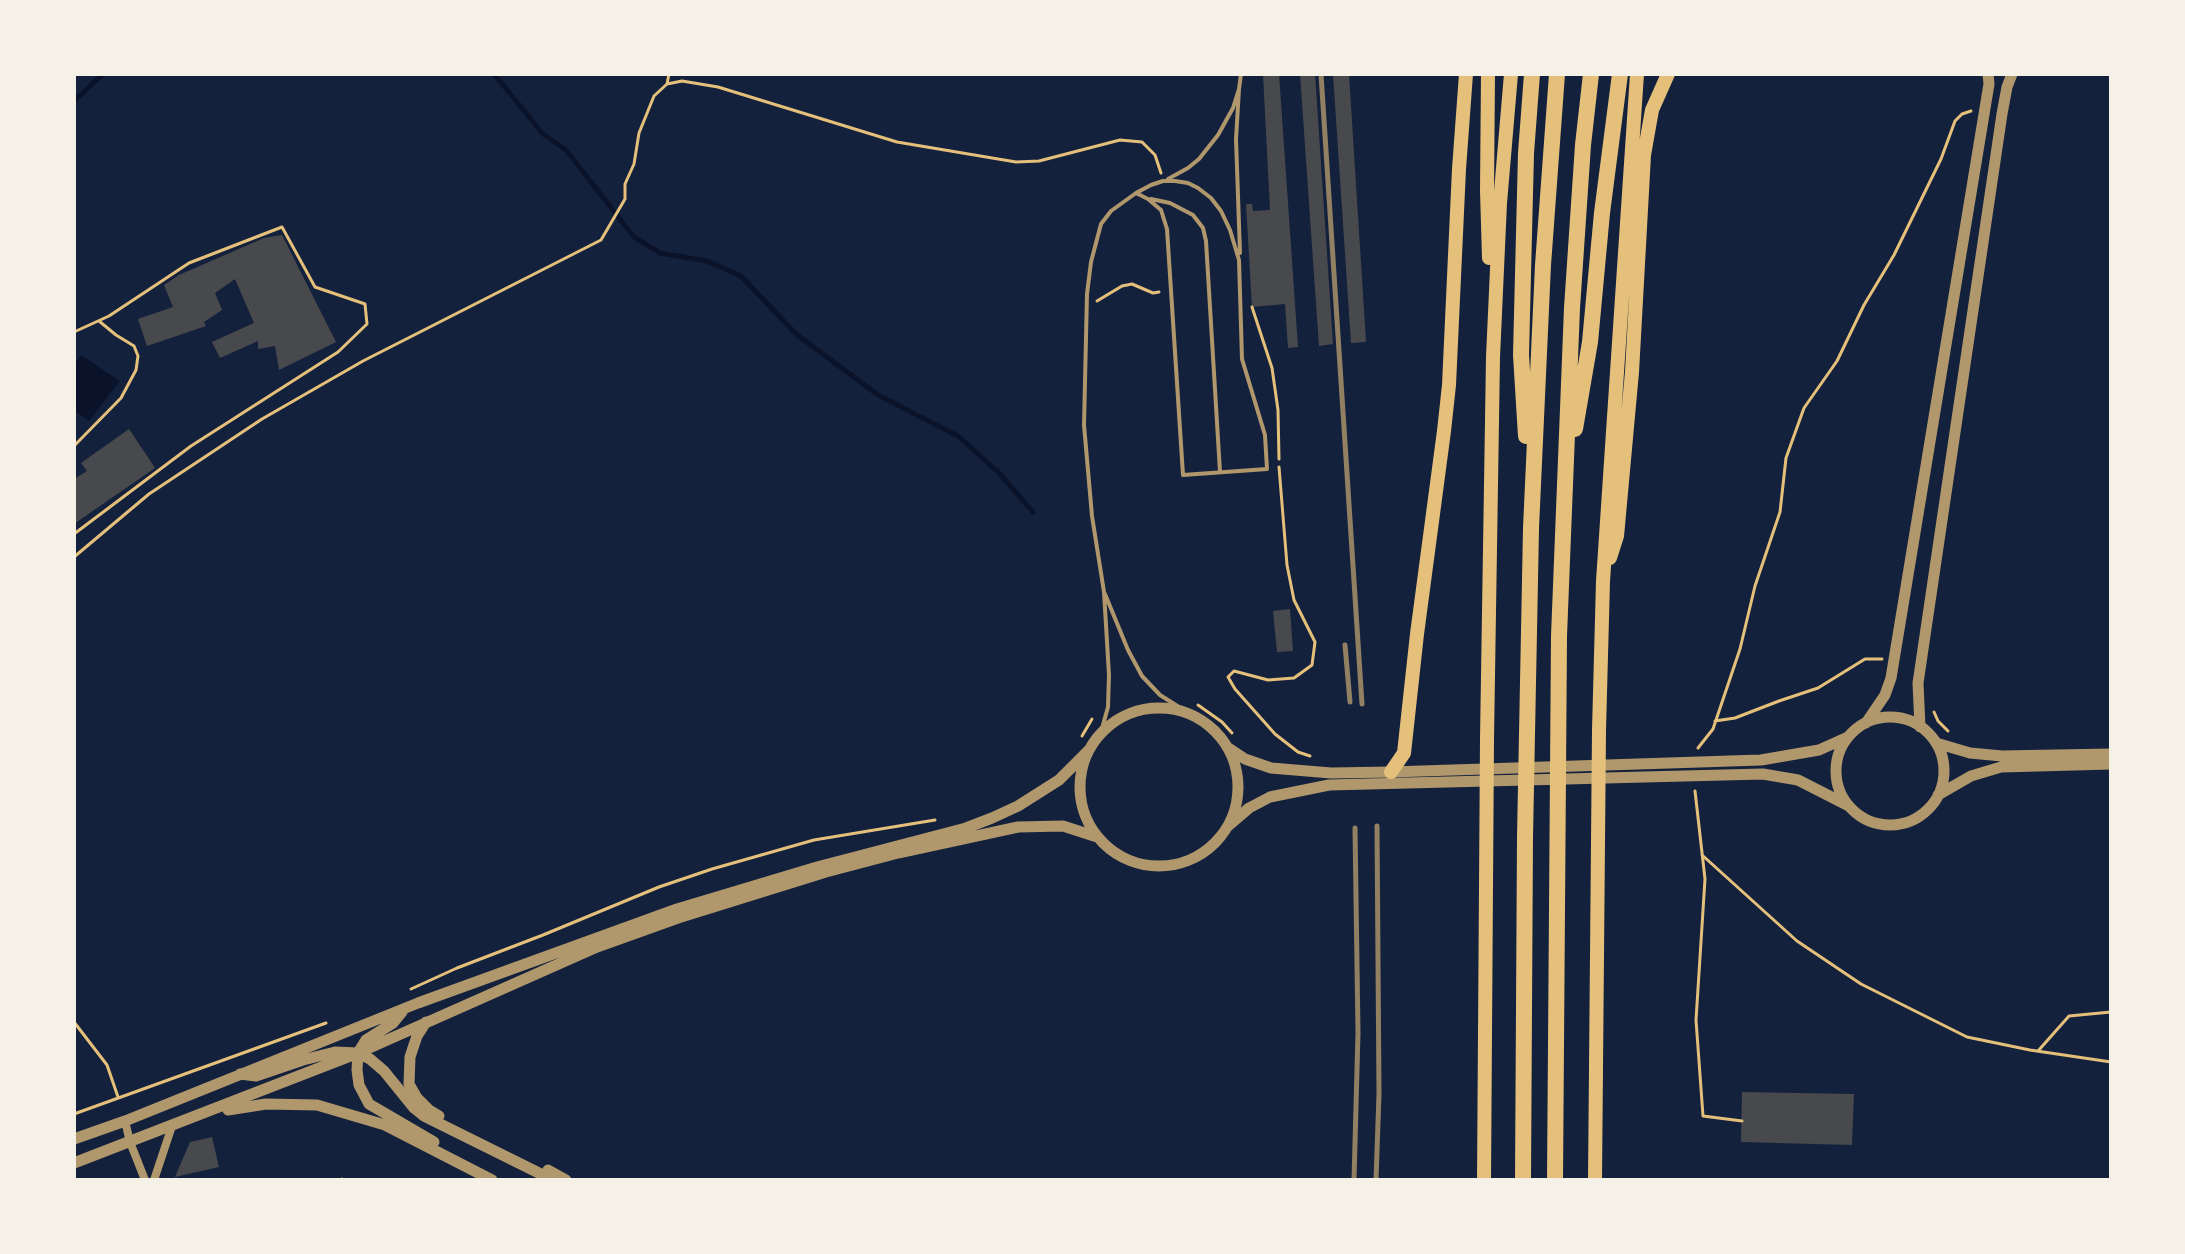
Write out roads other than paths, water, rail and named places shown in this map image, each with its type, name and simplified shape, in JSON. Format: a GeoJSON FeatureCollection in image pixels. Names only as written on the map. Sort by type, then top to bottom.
{"type":"FeatureCollection","features":[{"type":"Feature","properties":{"kind":"highway"},"geometry":{"type":"LineString","coordinates":[[1391,772],[1404,753],[1449,385],[1466,74]]}},
{"type":"Feature","properties":{"kind":"highway"},"geometry":{"type":"LineString","coordinates":[[1488,74],[1487,191],[1493,357]]}},
{"type":"Feature","properties":{"kind":"highway"},"geometry":{"type":"LineString","coordinates":[[1484,1180],[1486,754],[1493,357],[1500,203],[1511,74]]}},
{"type":"Feature","properties":{"kind":"highway"},"geometry":{"type":"LineString","coordinates":[[1531,528],[1521,355],[1526,153],[1532,74]]}},
{"type":"Feature","properties":{"kind":"highway"},"geometry":{"type":"LineString","coordinates":[[1523,1180],[1531,528],[1543,265],[1557,74]]}},
{"type":"Feature","properties":{"kind":"highway"},"geometry":{"type":"LineString","coordinates":[[1555,1180],[1557,767],[1564,494],[1574,277],[1591,74]]}},
{"type":"Feature","properties":{"kind":"highway"},"geometry":{"type":"LineString","coordinates":[[1564,494],[1590,342],[1602,213],[1620,74]]}},
{"type":"Feature","properties":{"kind":"highway"},"geometry":{"type":"LineString","coordinates":[[1595,1180],[1603,581],[1637,74]]}},
{"type":"Feature","properties":{"kind":"highway"},"geometry":{"type":"LineString","coordinates":[[1603,581],[1617,536],[1632,372],[1644,155],[1652,110],[1668,74]]}},
{"type":"Feature","properties":{"kind":"street"},"geometry":{"type":"LineString","coordinates":[[74,1139],[405,1008],[580,943],[734,891],[966,828],[992,818],[1059,780],[1089,750],[1101,732],[1122,717],[1147,708],[1167,708],[1190,714],[1211,728],[1227,747],[1245,759],[1271,768],[1330,779],[1667,770],[1793,756],[1819,750],[1848,737],[1866,723],[1885,695],[1891,678],[1989,84],[1988,74]]}},
{"type":"Feature","properties":{"kind":"street"},"geometry":{"type":"LineString","coordinates":[[1920,727],[1919,674],[2002,114],[2012,74]]}},
{"type":"Feature","properties":{"kind":"street"},"geometry":{"type":"LineString","coordinates":[[1866,723],[1894,717],[1920,727],[1936,743],[1942,758],[1944,769],[1938,795]]}},
{"type":"Feature","properties":{"kind":"street"},"geometry":{"type":"LineString","coordinates":[[1848,737],[1836,772],[1839,787],[1849,806]]}},
{"type":"Feature","properties":{"kind":"street"},"geometry":{"type":"LineString","coordinates":[[1936,743],[1970,753],[2002,756],[2111,754]]}},
{"type":"Feature","properties":{"kind":"street"},"geometry":{"type":"LineString","coordinates":[[1089,750],[1084,797],[1097,837],[1111,852],[1128,861],[1143,866],[1170,866],[1200,854],[1220,838],[1228,826],[1235,809],[1237,782],[1227,747]]}},
{"type":"Feature","properties":{"kind":"street"},"geometry":{"type":"LineString","coordinates":[[1228,826],[1249,808],[1270,797],[1330,779],[1391,772],[1667,770],[1763,774],[1798,780],[1849,806],[1861,817],[1882,824],[1899,824],[1924,813],[1938,795],[1971,776],[2001,767],[2111,764]]}},
{"type":"Feature","properties":{"kind":"street"},"geometry":{"type":"LineString","coordinates":[[74,1163],[358,1053],[597,947],[678,918],[840,868],[1018,827],[1063,826],[1097,837]]}},
{"type":"Feature","properties":{"kind":"street"},"geometry":{"type":"LineString","coordinates":[[405,1008],[393,1023],[366,1040],[358,1053],[359,1085],[369,1104],[505,1180]]}},
{"type":"Feature","properties":{"kind":"street"},"geometry":{"type":"LineString","coordinates":[[427,1022],[417,1036],[410,1057],[409,1084],[417,1098],[439,1116],[566,1180]]}},
{"type":"Feature","properties":{"kind":"street"},"geometry":{"type":"LineString","coordinates":[[239,1074],[256,1076],[335,1052],[358,1053],[384,1071],[424,1116],[553,1180]]}},
{"type":"Feature","properties":{"kind":"street"},"geometry":{"type":"LineString","coordinates":[[208,1113],[266,1104],[317,1105],[385,1125],[492,1180]]}},
{"type":"Feature","properties":{"kind":"street"},"geometry":{"type":"LineString","coordinates":[[125,1121],[145,1180]]}},
{"type":"Feature","properties":{"kind":"street"},"geometry":{"type":"LineString","coordinates":[[154,1180],[172,1126]]}},
{"type":"Feature","properties":{"kind":"lane"},"geometry":{"type":"LineString","coordinates":[[1136,193],[1161,210],[1167,229],[1183,475],[1267,469],[1265,435],[1242,359],[1236,139],[1241,74]]}},
{"type":"Feature","properties":{"kind":"lane"},"geometry":{"type":"LineString","coordinates":[[1101,732],[1108,707],[1109,675],[1104,592],[1092,516],[1084,425],[1091,262],[1101,224],[1111,211],[1136,193],[1188,168],[1225,124],[1239,89]]}},
{"type":"Feature","properties":{"kind":"lane"},"geometry":{"type":"LineString","coordinates":[[1163,181],[1188,183],[1211,198],[1230,230],[1239,260]]}},
{"type":"Feature","properties":{"kind":"lane"},"geometry":{"type":"LineString","coordinates":[[1148,199],[1170,203],[1193,215],[1203,228],[1220,472]]}},
{"type":"Feature","properties":{"kind":"lane"},"geometry":{"type":"LineString","coordinates":[[1104,592],[1142,676],[1160,695],[1190,714]]}},
{"type":"Feature","properties":{"kind":"water"},"geometry":{"type":"Polygon","coordinates":[[[81,355],[120,381],[89,421],[74,410],[74,364],[81,355]]]}},
{"type":"Feature","properties":{"kind":"waterway"},"geometry":{"type":"LineString","coordinates":[[74,101],[103,74]]}},
{"type":"Feature","properties":{"kind":"waterway"},"geometry":{"type":"LineString","coordinates":[[494,74],[543,134],[566,150],[634,237],[660,253],[707,261],[741,276],[796,334],[878,395],[958,436],[999,473],[1033,512]]}},
{"type":"Feature","properties":{"kind":"railway"},"geometry":{"type":"LineString","coordinates":[[1321,74],[1362,704]]}},
{"type":"Feature","properties":{"kind":"railway"},"geometry":{"type":"LineString","coordinates":[[1345,645],[1350,702]]}},
{"type":"Feature","properties":{"kind":"railway"},"geometry":{"type":"LineString","coordinates":[[1376,1180],[1379,1094],[1377,826]]}},
{"type":"Feature","properties":{"kind":"railway"},"geometry":{"type":"LineString","coordinates":[[1354,1180],[1358,1033],[1355,828]]}}]}
